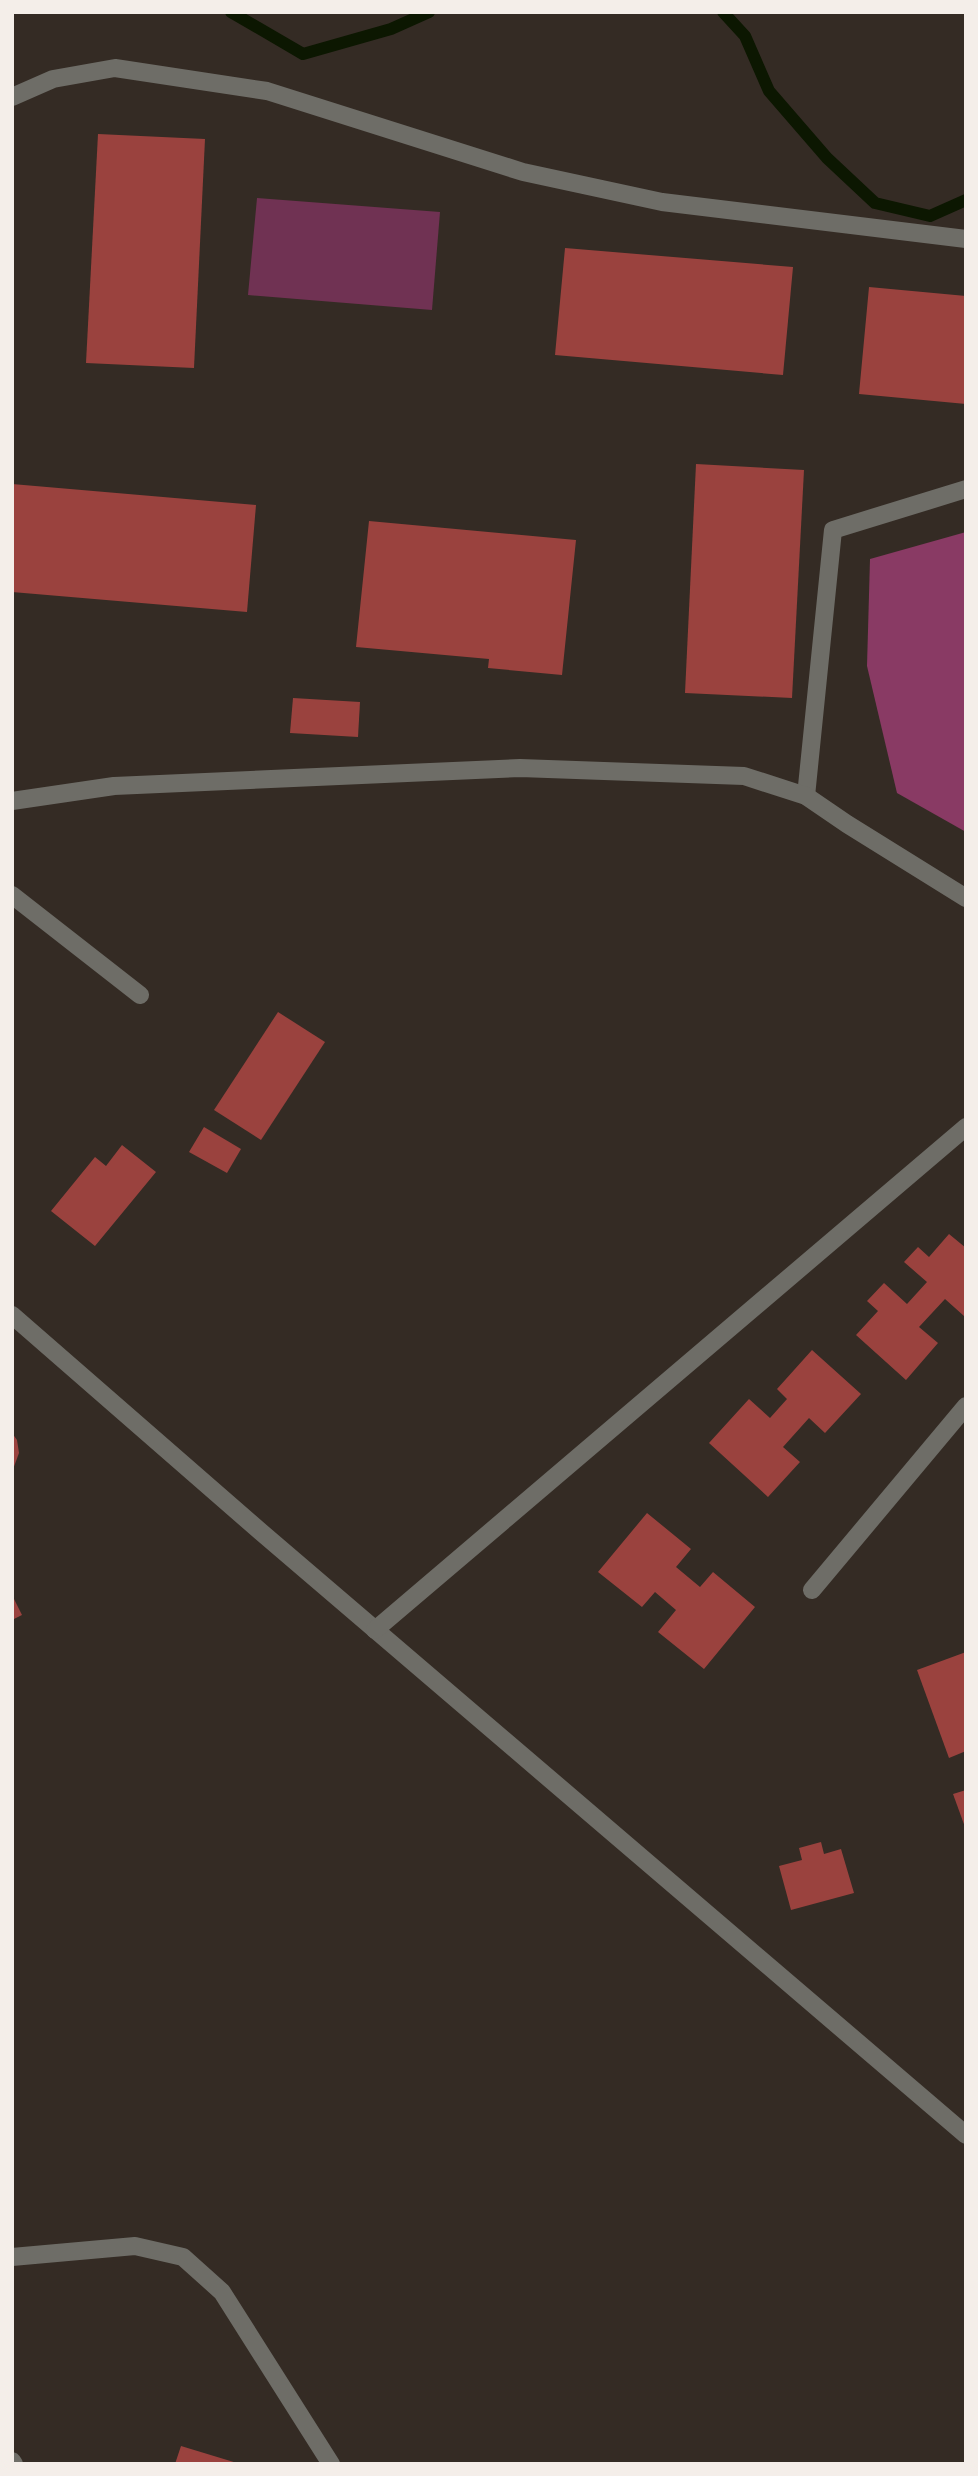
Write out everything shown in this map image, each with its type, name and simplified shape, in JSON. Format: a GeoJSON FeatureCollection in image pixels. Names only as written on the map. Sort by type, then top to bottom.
{"type":"FeatureCollection","features":[{"type":"Feature","properties":{"kind":"street"},"geometry":{"type":"LineString","coordinates":[[12,97],[53,79],[115,68],[267,91],[523,172],[662,202],[966,239]]}},
{"type":"Feature","properties":{"kind":"street"},"geometry":{"type":"LineString","coordinates":[[806,796],[833,530],[966,489]]}},
{"type":"Feature","properties":{"kind":"street"},"geometry":{"type":"LineString","coordinates":[[12,801],[114,786],[520,768],[744,776],[806,796],[966,898]]}},
{"type":"Feature","properties":{"kind":"street"},"geometry":{"type":"LineString","coordinates":[[12,895],[140,995]]}},
{"type":"Feature","properties":{"kind":"street"},"geometry":{"type":"LineString","coordinates":[[375,1630],[966,1127]]}},
{"type":"Feature","properties":{"kind":"street"},"geometry":{"type":"LineString","coordinates":[[12,1315],[375,1630],[966,2135]]}},
{"type":"Feature","properties":{"kind":"street"},"geometry":{"type":"LineString","coordinates":[[812,1590],[966,1406]]}},
{"type":"Feature","properties":{"kind":"street"},"geometry":{"type":"LineString","coordinates":[[12,2257],[135,2246],[183,2257],[222,2292],[331,2464]]}},
{"type":"Feature","properties":{"kind":"shaded area"},"geometry":{"type":"Polygon","coordinates":[[[257,198],[440,212],[432,310],[248,295],[257,198]]]}},
{"type":"Feature","properties":{"kind":"shaded area"},"geometry":{"type":"Polygon","coordinates":[[[966,532],[966,832],[897,793],[867,666],[870,559],[966,532]]]}},
{"type":"Feature","properties":{"kind":"building"},"geometry":{"type":"Polygon","coordinates":[[[98,134],[205,139],[194,368],[86,363],[98,134]]]}},
{"type":"Feature","properties":{"kind":"building"},"geometry":{"type":"Polygon","coordinates":[[[565,248],[793,267],[783,375],[555,355],[565,248]]]}},
{"type":"Feature","properties":{"kind":"building"},"geometry":{"type":"Polygon","coordinates":[[[869,287],[966,296],[966,404],[859,394],[869,287]]]}},
{"type":"Feature","properties":{"kind":"building"},"geometry":{"type":"Polygon","coordinates":[[[696,464],[804,470],[792,698],[685,693],[696,464]]]}},
{"type":"Feature","properties":{"kind":"building"},"geometry":{"type":"Polygon","coordinates":[[[12,484],[256,505],[247,612],[12,592],[12,484]]]}},
{"type":"Feature","properties":{"kind":"building"},"geometry":{"type":"Polygon","coordinates":[[[369,521],[576,540],[562,675],[488,668],[489,659],[356,647],[369,521]]]}},
{"type":"Feature","properties":{"kind":"building"},"geometry":{"type":"Polygon","coordinates":[[[293,698],[360,702],[358,737],[290,733],[293,698]]]}},
{"type":"Feature","properties":{"kind":"building"},"geometry":{"type":"Polygon","coordinates":[[[278,1012],[325,1042],[261,1140],[214,1110],[278,1012]]]}},
{"type":"Feature","properties":{"kind":"building"},"geometry":{"type":"Polygon","coordinates":[[[204,1127],[241,1149],[227,1173],[189,1152],[204,1127]]]}},
{"type":"Feature","properties":{"kind":"building"},"geometry":{"type":"Polygon","coordinates":[[[122,1145],[156,1172],[95,1246],[51,1211],[95,1157],[106,1166],[122,1145]]]}},
{"type":"Feature","properties":{"kind":"building"},"geometry":{"type":"Polygon","coordinates":[[[949,1234],[966,1248],[966,1313],[964,1316],[945,1299],[919,1327],[938,1343],[906,1380],[856,1335],[878,1311],[867,1301],[884,1283],[907,1304],[927,1282],[904,1262],[918,1247],[929,1257],[949,1234]]]}},
{"type":"Feature","properties":{"kind":"building"},"geometry":{"type":"Polygon","coordinates":[[[812,1350],[861,1394],[825,1433],[809,1418],[783,1447],[800,1462],[768,1497],[709,1443],[749,1399],[770,1418],[787,1399],[777,1389],[812,1350]]]}},
{"type":"Feature","properties":{"kind":"building"},"geometry":{"type":"Polygon","coordinates":[[[12,1433],[17,1440],[19,1453],[12,1472],[12,1433]]]}},
{"type":"Feature","properties":{"kind":"building"},"geometry":{"type":"Polygon","coordinates":[[[647,1513],[691,1549],[676,1567],[700,1587],[713,1572],[755,1607],[704,1669],[658,1632],[676,1610],[655,1592],[642,1607],[598,1572],[647,1513]]]}},
{"type":"Feature","properties":{"kind":"building"},"geometry":{"type":"Polygon","coordinates":[[[12,1595],[22,1615],[12,1620],[12,1595]]]}},
{"type":"Feature","properties":{"kind":"building"},"geometry":{"type":"Polygon","coordinates":[[[966,1652],[966,1751],[949,1758],[917,1670],[966,1652]]]}},
{"type":"Feature","properties":{"kind":"building"},"geometry":{"type":"Polygon","coordinates":[[[966,1790],[966,1827],[965,1827],[953,1794],[966,1790]]]}},
{"type":"Feature","properties":{"kind":"building"},"geometry":{"type":"Polygon","coordinates":[[[821,1842],[824,1854],[841,1849],[854,1893],[791,1910],[779,1866],[802,1860],[799,1848],[821,1842]]]}},
{"type":"Feature","properties":{"kind":"building"},"geometry":{"type":"Polygon","coordinates":[[[181,2446],[237,2463],[237,2464],[175,2464],[181,2446]]]}},
{"type":"Feature","properties":{"kind":"waterway"},"geometry":{"type":"LineString","coordinates":[[231,12],[303,54],[391,29],[429,12]]}},
{"type":"Feature","properties":{"kind":"waterway"},"geometry":{"type":"LineString","coordinates":[[723,12],[745,36],[769,91],[827,158],[875,203],[930,216],[966,200]]}}]}
